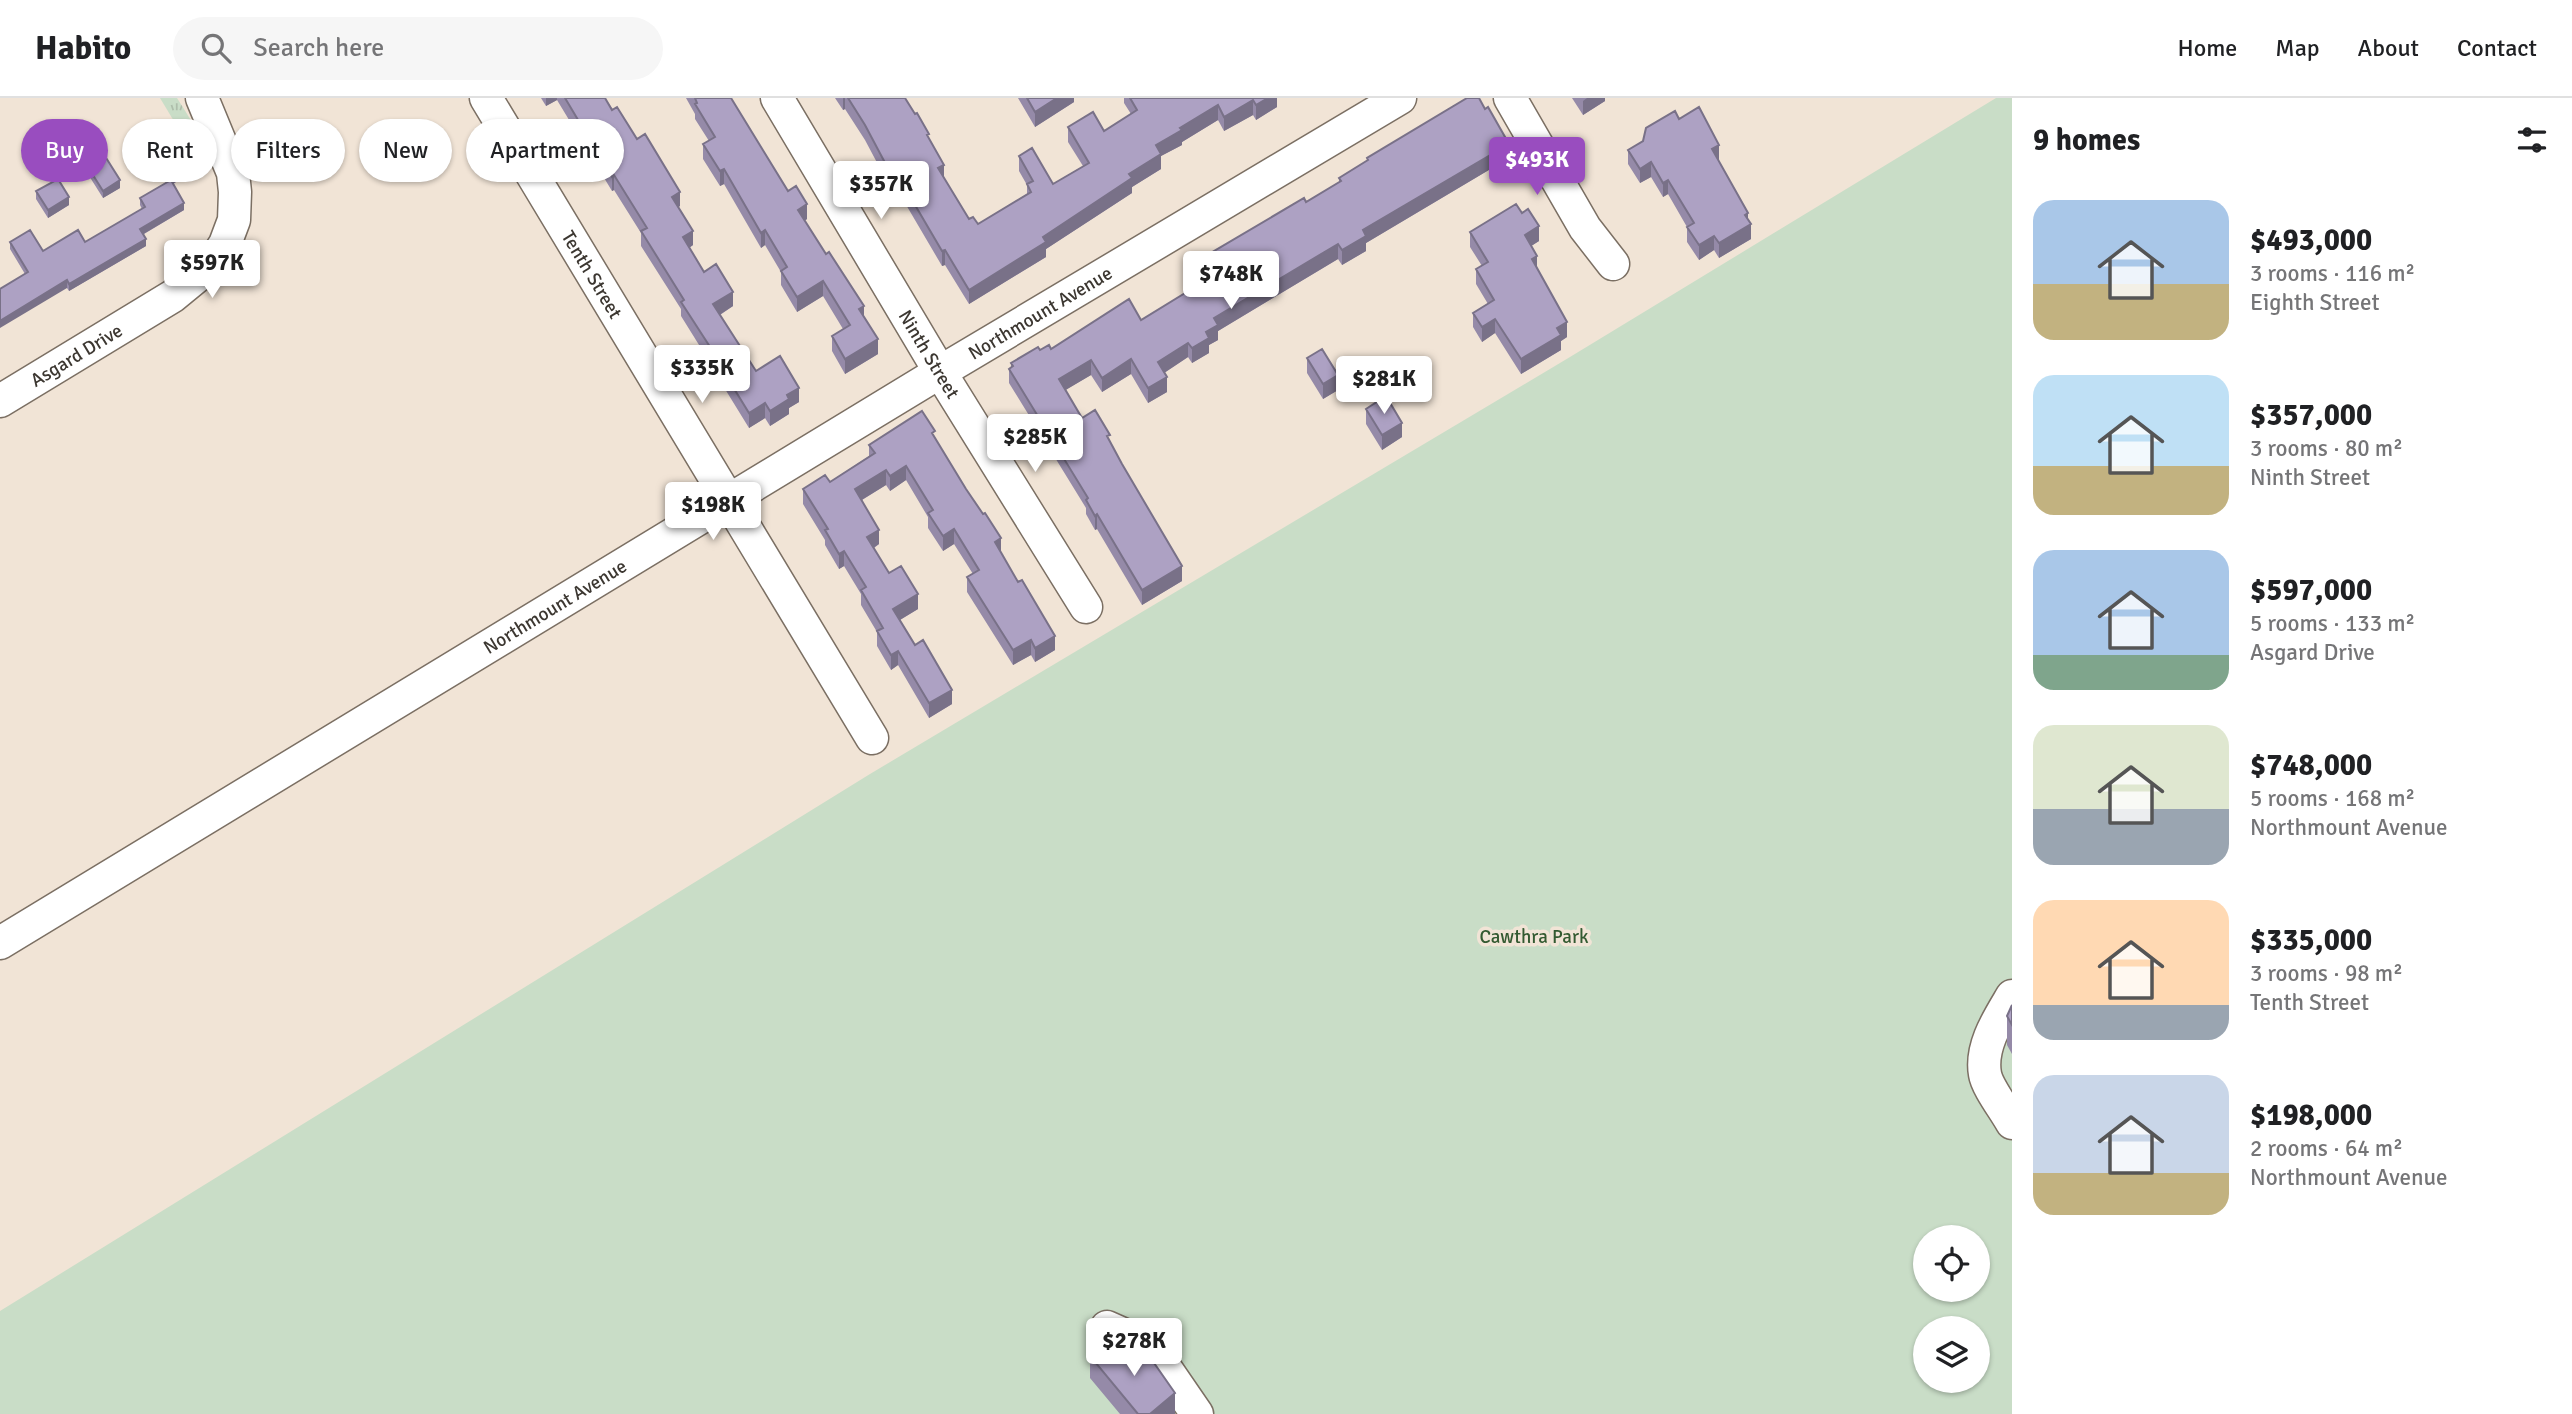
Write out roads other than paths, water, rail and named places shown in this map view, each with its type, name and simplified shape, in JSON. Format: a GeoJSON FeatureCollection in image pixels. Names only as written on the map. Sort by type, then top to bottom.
{"type":"FeatureCollection","features":[{"type":"Feature","properties":{"kind":"street","name":"Asgard Drive"},"geometry":{"type":"LineString","coordinates":[[0,401],[173,296],[212,264],[225,244],[234,220],[235,192],[233,173],[203,98]]}},
{"type":"Feature","properties":{"kind":"street","name":"Tenth Street"},"geometry":{"type":"LineString","coordinates":[[486,98],[872,738]]}},
{"type":"Feature","properties":{"kind":"street","name":"Ninth Street"},"geometry":{"type":"LineString","coordinates":[[777,98],[940,372],[1086,607]]}},
{"type":"Feature","properties":{"kind":"street","name":"Northmount Avenue"},"geometry":{"type":"LineString","coordinates":[[0,943],[940,372],[1400,98]]}},
{"type":"Feature","properties":{"kind":"street"},"geometry":{"type":"LineString","coordinates":[[1510,98],[1585,228],[1613,264]]}},
{"type":"Feature","properties":{"kind":"street"},"geometry":{"type":"LineString","coordinates":[[2012,996],[1995,1026],[1984,1058],[1985,1076],[2012,1123]]}},
{"type":"Feature","properties":{"kind":"street"},"geometry":{"type":"LineString","coordinates":[[1107,1327],[1125,1335],[1162,1363],[1197,1414]]}},
{"type":"Feature","properties":{"kind":"park label","name":"Cawthra Park"},"geometry":{"type":"Point","coordinates":[1534,936]}}]}
